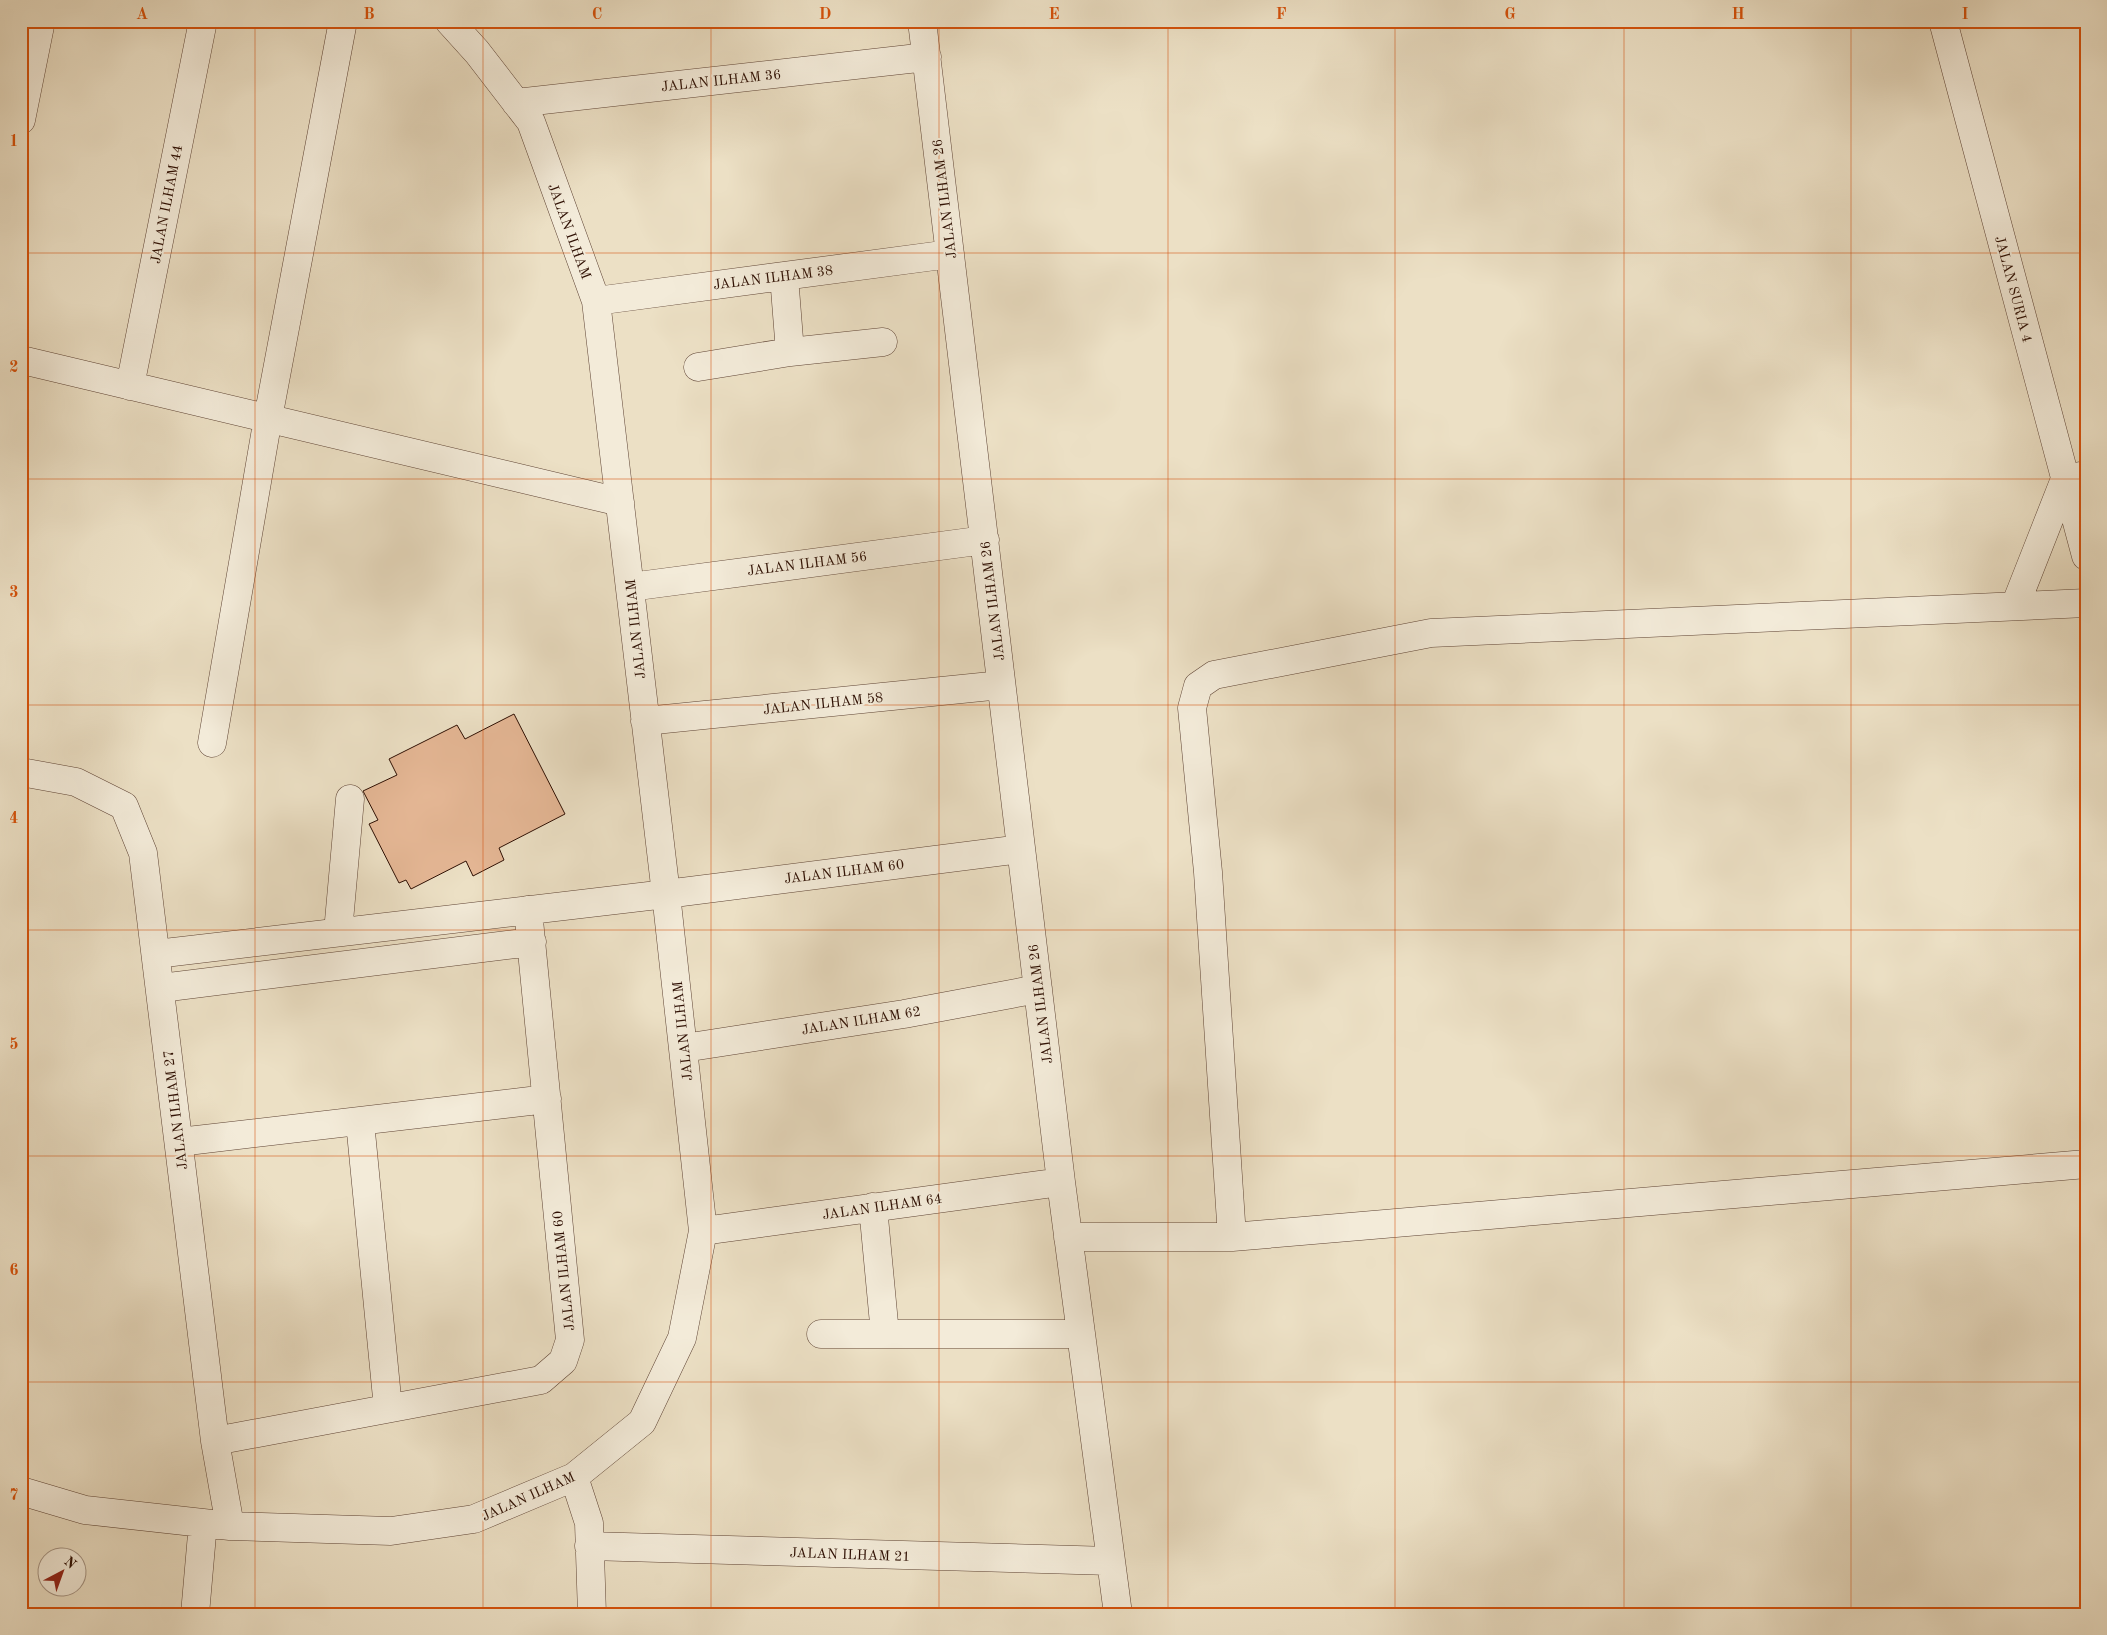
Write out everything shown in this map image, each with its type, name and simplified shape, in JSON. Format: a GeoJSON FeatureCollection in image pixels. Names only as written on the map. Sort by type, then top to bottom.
{"type":"FeatureCollection","features":[{"type":"Feature","properties":{"kind":"street"},"geometry":{"type":"LineString","coordinates":[[21,120],[41,21]]}},
{"type":"Feature","properties":{"kind":"street","name":"JALAN ILHAM 44"},"geometry":{"type":"LineString","coordinates":[[130,386],[203,21]]}},
{"type":"Feature","properties":{"kind":"street"},"geometry":{"type":"LineString","coordinates":[[212,743],[268,418],[343,21]]}},
{"type":"Feature","properties":{"kind":"street","name":"JALAN ILHAM"},"geometry":{"type":"LineString","coordinates":[[21,1491],[85,1510],[230,1526],[401,1530],[474,1519],[574,1477],[642,1422],[682,1338],[703,1231],[684,1048],[596,301],[531,122],[477,52],[449,21]]}},
{"type":"Feature","properties":{"kind":"street","name":"JALAN ILHAM 26"},"geometry":{"type":"LineString","coordinates":[[922,21],[1061,1182],[1118,1614]]}},
{"type":"Feature","properties":{"kind":"street","name":"JALAN SURIA 4"},"geometry":{"type":"LineString","coordinates":[[1943,21],[2076,477],[2086,556]]}},
{"type":"Feature","properties":{"kind":"street","name":"JALAN ILHAM 36"},"geometry":{"type":"LineString","coordinates":[[516,103],[927,57]]}},
{"type":"Feature","properties":{"kind":"street","name":"JALAN ILHAM 38"},"geometry":{"type":"LineString","coordinates":[[596,301],[950,254]]}},
{"type":"Feature","properties":{"kind":"street"},"geometry":{"type":"LineString","coordinates":[[784,276],[790,352]]}},
{"type":"Feature","properties":{"kind":"street"},"geometry":{"type":"LineString","coordinates":[[698,367],[790,352],[884,342]]}},
{"type":"Feature","properties":{"kind":"street"},"geometry":{"type":"LineString","coordinates":[[22,360],[620,502]]}},
{"type":"Feature","properties":{"kind":"street"},"geometry":{"type":"LineString","coordinates":[[2015,606],[2076,477]]}},
{"type":"Feature","properties":{"kind":"street","name":"JALAN ILHAM 56"},"geometry":{"type":"LineString","coordinates":[[630,587],[984,540]]}},
{"type":"Feature","properties":{"kind":"street"},"geometry":{"type":"LineString","coordinates":[[1232,1236],[1208,872],[1192,708],[1198,686],[1214,675],[1430,633],[2086,603]]}},
{"type":"Feature","properties":{"kind":"street","name":"JALAN ILHAM 58"},"geometry":{"type":"LineString","coordinates":[[645,722],[1001,685]]}},
{"type":"Feature","properties":{"kind":"street","name":"JALAN ILHAM 27"},"geometry":{"type":"LineString","coordinates":[[21,772],[76,782],[124,806],[143,853],[215,1441],[230,1526]]}},
{"type":"Feature","properties":{"kind":"street"},"geometry":{"type":"LineString","coordinates":[[338,932],[350,799]]}},
{"type":"Feature","properties":{"kind":"street","name":"JALAN ILHAM 60"},"geometry":{"type":"LineString","coordinates":[[156,954],[666,894],[1021,849]]}},
{"type":"Feature","properties":{"kind":"street","name":"JALAN ILHAM 60"},"geometry":{"type":"LineString","coordinates":[[215,1441],[541,1380],[564,1361],[570,1340],[528,910]]}},
{"type":"Feature","properties":{"kind":"street"},"geometry":{"type":"LineString","coordinates":[[161,988],[532,942]]}},
{"type":"Feature","properties":{"kind":"street","name":"JALAN ILHAM 62"},"geometry":{"type":"LineString","coordinates":[[684,1048],[904,1014],[1038,988]]}},
{"type":"Feature","properties":{"kind":"street"},"geometry":{"type":"LineString","coordinates":[[179,1142],[547,1099]]}},
{"type":"Feature","properties":{"kind":"street"},"geometry":{"type":"LineString","coordinates":[[360,1122],[388,1408]]}},
{"type":"Feature","properties":{"kind":"street"},"geometry":{"type":"LineString","coordinates":[[1068,1237],[1232,1236],[2086,1164]]}},
{"type":"Feature","properties":{"kind":"street","name":"JALAN ILHAM 64"},"geometry":{"type":"LineString","coordinates":[[703,1231],[1061,1182]]}},
{"type":"Feature","properties":{"kind":"street"},"geometry":{"type":"LineString","coordinates":[[873,1207],[884,1334]]}},
{"type":"Feature","properties":{"kind":"street"},"geometry":{"type":"LineString","coordinates":[[821,1334],[1081,1334]]}},
{"type":"Feature","properties":{"kind":"street"},"geometry":{"type":"LineString","coordinates":[[574,1477],[589,1523],[592,1614]]}},
{"type":"Feature","properties":{"kind":"street"},"geometry":{"type":"LineString","coordinates":[[195,1614],[203,1523]]}},
{"type":"Feature","properties":{"kind":"street","name":"JALAN ILHAM 21"},"geometry":{"type":"LineString","coordinates":[[589,1546],[1112,1561]]}},
{"type":"Feature","properties":{"kind":"building"},"geometry":{"type":"Polygon","coordinates":[[[514,714],[565,814],[499,848],[504,860],[473,876],[466,861],[411,889],[406,880],[399,883],[369,824],[378,820],[363,791],[397,775],[389,759],[457,725],[465,739],[514,714]]]}}]}
